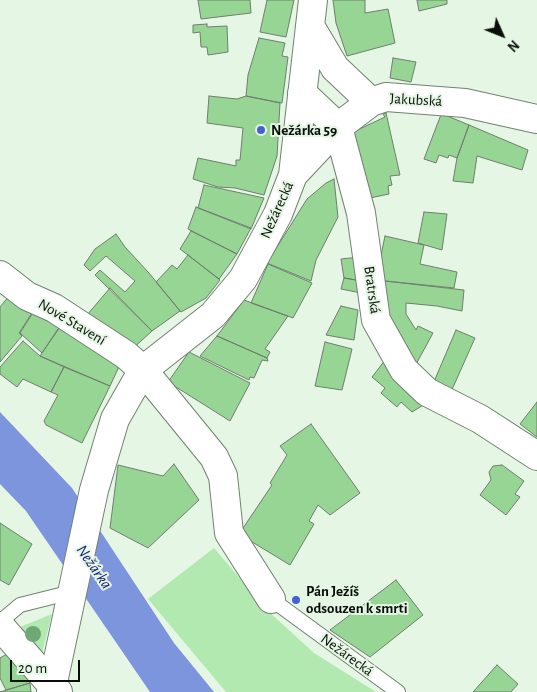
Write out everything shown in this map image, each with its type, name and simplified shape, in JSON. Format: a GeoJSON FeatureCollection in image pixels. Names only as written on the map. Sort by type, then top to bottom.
{"type":"FeatureCollection","features":[{"type":"Feature","properties":{"kind":"street","name":"Nežárecká"},"geometry":{"type":"LineString","coordinates":[[54,690],[72,592],[94,490],[115,419],[143,370],[213,315],[244,279],[278,214],[293,175],[311,13]]}},
{"type":"Feature","properties":{"kind":"street"},"geometry":{"type":"LineString","coordinates":[[311,13],[335,68],[371,102]]}},
{"type":"Feature","properties":{"kind":"street"},"geometry":{"type":"LineString","coordinates":[[302,93],[338,127]]}},
{"type":"Feature","properties":{"kind":"street","name":"Jakubská"},"geometry":{"type":"LineString","coordinates":[[293,175],[338,127],[371,102],[386,97],[465,103],[537,119]]}},
{"type":"Feature","properties":{"kind":"street","name":"Bratrská"},"geometry":{"type":"LineString","coordinates":[[338,127],[361,214],[376,320],[396,357],[404,370],[427,392],[480,419],[537,456]]}},
{"type":"Feature","properties":{"kind":"street","name":"Nové Stavení"},"geometry":{"type":"LineString","coordinates":[[0,274],[27,296],[54,308],[126,355],[143,370]]}},
{"type":"Feature","properties":{"kind":"street","name":"Nežárecká"},"geometry":{"type":"LineString","coordinates":[[143,370],[214,458],[223,476],[229,533],[271,598]]}},
{"type":"Feature","properties":{"kind":"street"},"geometry":{"type":"LineString","coordinates":[[0,626],[54,690]]}},
{"type":"Feature","properties":{"kind":"lane"},"geometry":{"type":"LineString","coordinates":[[0,622],[20,606],[72,592]]}},
{"type":"Feature","properties":{"kind":"lane","name":"Nežárecká"},"geometry":{"type":"LineString","coordinates":[[271,598],[398,692]]}},
{"type":"Feature","properties":{"kind":"green space"},"geometry":{"type":"Polygon","coordinates":[[[214,548],[267,610],[314,653],[376,692],[226,692],[148,599],[214,548]]]}},
{"type":"Feature","properties":{"kind":"green space"},"geometry":{"type":"Polygon","coordinates":[[[52,614],[40,661],[15,629],[52,614]]]}},
{"type":"Feature","properties":{"kind":"water","name":"Nežárka"},"geometry":{"type":"Polygon","coordinates":[[[0,412],[72,488],[174,643],[214,692],[150,692],[26,511],[0,484],[0,412]]]}},
{"type":"Feature","properties":{"kind":"building"},"geometry":{"type":"Polygon","coordinates":[[[198,0],[250,0],[251,13],[201,19],[198,0]]]}},
{"type":"Feature","properties":{"kind":"building"},"geometry":{"type":"Polygon","coordinates":[[[267,0],[294,0],[286,37],[260,32],[267,0]]]}},
{"type":"Feature","properties":{"kind":"building"},"geometry":{"type":"Polygon","coordinates":[[[333,0],[365,0],[365,13],[388,9],[395,43],[347,56],[336,23],[333,0]]]}},
{"type":"Feature","properties":{"kind":"building"},"geometry":{"type":"Polygon","coordinates":[[[417,0],[447,0],[447,4],[419,11],[417,0]]]}},
{"type":"Feature","properties":{"kind":"building"},"geometry":{"type":"Polygon","coordinates":[[[207,24],[207,27],[227,26],[228,52],[208,55],[207,47],[201,47],[200,32],[193,33],[193,25],[207,24]]]}},
{"type":"Feature","properties":{"kind":"building"},"geometry":{"type":"Polygon","coordinates":[[[259,38],[285,43],[282,56],[288,57],[282,103],[246,96],[248,75],[259,38]]]}},
{"type":"Feature","properties":{"kind":"building"},"geometry":{"type":"Polygon","coordinates":[[[393,58],[416,62],[411,82],[390,78],[393,58]]]}},
{"type":"Feature","properties":{"kind":"building"},"geometry":{"type":"Polygon","coordinates":[[[209,96],[237,99],[246,96],[280,103],[277,156],[264,195],[235,188],[218,187],[193,179],[198,158],[236,166],[236,160],[240,160],[243,128],[207,123],[209,96]]]}},
{"type":"Feature","properties":{"kind":"building"},"geometry":{"type":"Polygon","coordinates":[[[442,112],[469,125],[457,158],[449,155],[448,158],[439,155],[436,163],[424,159],[442,112]]]}},
{"type":"Feature","properties":{"kind":"building"},"geometry":{"type":"Polygon","coordinates":[[[386,113],[400,175],[390,176],[392,185],[388,186],[389,194],[365,199],[349,134],[385,117],[383,114],[386,113]]]}},
{"type":"Feature","properties":{"kind":"building"},"geometry":{"type":"Polygon","coordinates":[[[469,125],[528,150],[522,170],[477,156],[473,183],[453,181],[457,158],[469,125]]]}},
{"type":"Feature","properties":{"kind":"building"},"geometry":{"type":"Polygon","coordinates":[[[334,179],[338,217],[316,260],[311,281],[267,263],[307,199],[326,183],[334,179]]]}},
{"type":"Feature","properties":{"kind":"building"},"geometry":{"type":"Polygon","coordinates":[[[204,185],[264,198],[251,229],[198,208],[204,185]]]}},
{"type":"Feature","properties":{"kind":"building"},"geometry":{"type":"Polygon","coordinates":[[[196,207],[251,228],[237,254],[188,229],[196,207]]]}},
{"type":"Feature","properties":{"kind":"building"},"geometry":{"type":"Polygon","coordinates":[[[424,212],[447,214],[442,250],[418,243],[424,212]]]}},
{"type":"Feature","properties":{"kind":"building"},"geometry":{"type":"Polygon","coordinates":[[[191,231],[237,254],[219,279],[180,249],[191,231]]]}},
{"type":"Feature","properties":{"kind":"building"},"geometry":{"type":"Polygon","coordinates":[[[116,234],[180,311],[152,331],[95,275],[100,270],[125,292],[135,281],[106,256],[90,271],[84,265],[95,249],[116,234]]]}},
{"type":"Feature","properties":{"kind":"building"},"geometry":{"type":"Polygon","coordinates":[[[385,236],[424,245],[420,264],[457,272],[454,288],[376,280],[385,236]]]}},
{"type":"Feature","properties":{"kind":"building"},"geometry":{"type":"Polygon","coordinates":[[[188,255],[220,280],[206,298],[181,312],[156,282],[172,265],[177,269],[188,255]]]}},
{"type":"Feature","properties":{"kind":"building"},"geometry":{"type":"Polygon","coordinates":[[[360,257],[362,281],[344,278],[341,259],[360,257]]]}},
{"type":"Feature","properties":{"kind":"building"},"geometry":{"type":"Polygon","coordinates":[[[268,264],[312,283],[293,318],[251,303],[268,264]]]}},
{"type":"Feature","properties":{"kind":"building"},"geometry":{"type":"Polygon","coordinates":[[[344,278],[362,281],[361,293],[341,289],[344,278]]]}},
{"type":"Feature","properties":{"kind":"building"},"geometry":{"type":"Polygon","coordinates":[[[376,280],[464,290],[462,311],[406,303],[406,314],[416,330],[418,326],[433,333],[414,368],[382,316],[376,280]]]}},
{"type":"Feature","properties":{"kind":"building"},"geometry":{"type":"Polygon","coordinates":[[[110,288],[152,331],[130,351],[87,315],[110,288]]]}},
{"type":"Feature","properties":{"kind":"building"},"geometry":{"type":"Polygon","coordinates":[[[10,295],[34,310],[19,333],[22,336],[0,362],[0,307],[10,295]]]}},
{"type":"Feature","properties":{"kind":"building"},"geometry":{"type":"Polygon","coordinates":[[[244,300],[288,316],[265,349],[270,352],[267,358],[217,336],[244,300]]]}},
{"type":"Feature","properties":{"kind":"building"},"geometry":{"type":"Polygon","coordinates":[[[341,306],[358,310],[354,340],[326,335],[341,306]]]}},
{"type":"Feature","properties":{"kind":"building"},"geometry":{"type":"Polygon","coordinates":[[[34,311],[60,327],[42,353],[20,333],[34,311]]]}},
{"type":"Feature","properties":{"kind":"building"},"geometry":{"type":"Polygon","coordinates":[[[60,326],[123,358],[110,386],[40,356],[60,326]]]}},
{"type":"Feature","properties":{"kind":"building"},"geometry":{"type":"Polygon","coordinates":[[[456,330],[475,338],[450,394],[433,384],[456,330]]]}},
{"type":"Feature","properties":{"kind":"building"},"geometry":{"type":"Polygon","coordinates":[[[217,336],[267,358],[268,361],[262,360],[254,378],[250,377],[249,380],[200,356],[217,336]]]}},
{"type":"Feature","properties":{"kind":"building"},"geometry":{"type":"Polygon","coordinates":[[[23,341],[40,356],[64,367],[51,392],[23,379],[17,387],[0,374],[0,367],[23,341]]]}},
{"type":"Feature","properties":{"kind":"building"},"geometry":{"type":"Polygon","coordinates":[[[325,342],[352,349],[342,390],[315,386],[325,342]]]}},
{"type":"Feature","properties":{"kind":"building"},"geometry":{"type":"Polygon","coordinates":[[[189,352],[250,383],[230,421],[168,382],[189,352]]]}},
{"type":"Feature","properties":{"kind":"building"},"geometry":{"type":"Polygon","coordinates":[[[386,359],[433,399],[412,412],[401,402],[397,407],[381,393],[385,388],[372,377],[386,359]]]}},
{"type":"Feature","properties":{"kind":"building"},"geometry":{"type":"Polygon","coordinates":[[[64,367],[110,386],[82,443],[46,425],[44,421],[58,395],[51,392],[64,367]]]}},
{"type":"Feature","properties":{"kind":"building"},"geometry":{"type":"Polygon","coordinates":[[[537,402],[537,437],[520,424],[537,402]]]}},
{"type":"Feature","properties":{"kind":"building"},"geometry":{"type":"Polygon","coordinates":[[[311,424],[360,493],[330,515],[318,505],[309,521],[314,524],[290,565],[239,534],[272,485],[270,483],[287,455],[280,446],[311,424]]]}},
{"type":"Feature","properties":{"kind":"building"},"geometry":{"type":"Polygon","coordinates":[[[174,464],[199,500],[148,548],[110,528],[118,465],[163,476],[174,464]]]}},
{"type":"Feature","properties":{"kind":"building"},"geometry":{"type":"Polygon","coordinates":[[[502,465],[524,481],[515,494],[520,497],[506,515],[480,495],[491,480],[489,472],[493,466],[502,465]]]}},
{"type":"Feature","properties":{"kind":"building"},"geometry":{"type":"Polygon","coordinates":[[[0,523],[32,544],[9,585],[0,580],[0,523]]]}},
{"type":"Feature","properties":{"kind":"building"},"geometry":{"type":"Polygon","coordinates":[[[396,580],[423,615],[370,657],[330,630],[396,580]]]}},
{"type":"Feature","properties":{"kind":"building"},"geometry":{"type":"Polygon","coordinates":[[[14,650],[30,683],[6,690],[0,678],[0,658],[14,650]]]}},
{"type":"Feature","properties":{"kind":"building"},"geometry":{"type":"Polygon","coordinates":[[[497,665],[518,684],[511,692],[473,692],[497,665]]]}},
{"type":"Feature","properties":{"kind":"building"},"geometry":{"type":"Polygon","coordinates":[[[30,683],[31,692],[0,692],[30,683]]]}},
{"type":"Feature","properties":{"kind":"place","name":"Nežárka 59"},"geometry":{"type":"Point","coordinates":[261,130]}},
{"type":"Feature","properties":{"kind":"place","name":"Pán Ježíš odsouzen k smrti"},"geometry":{"type":"Point","coordinates":[296,600]}}]}
